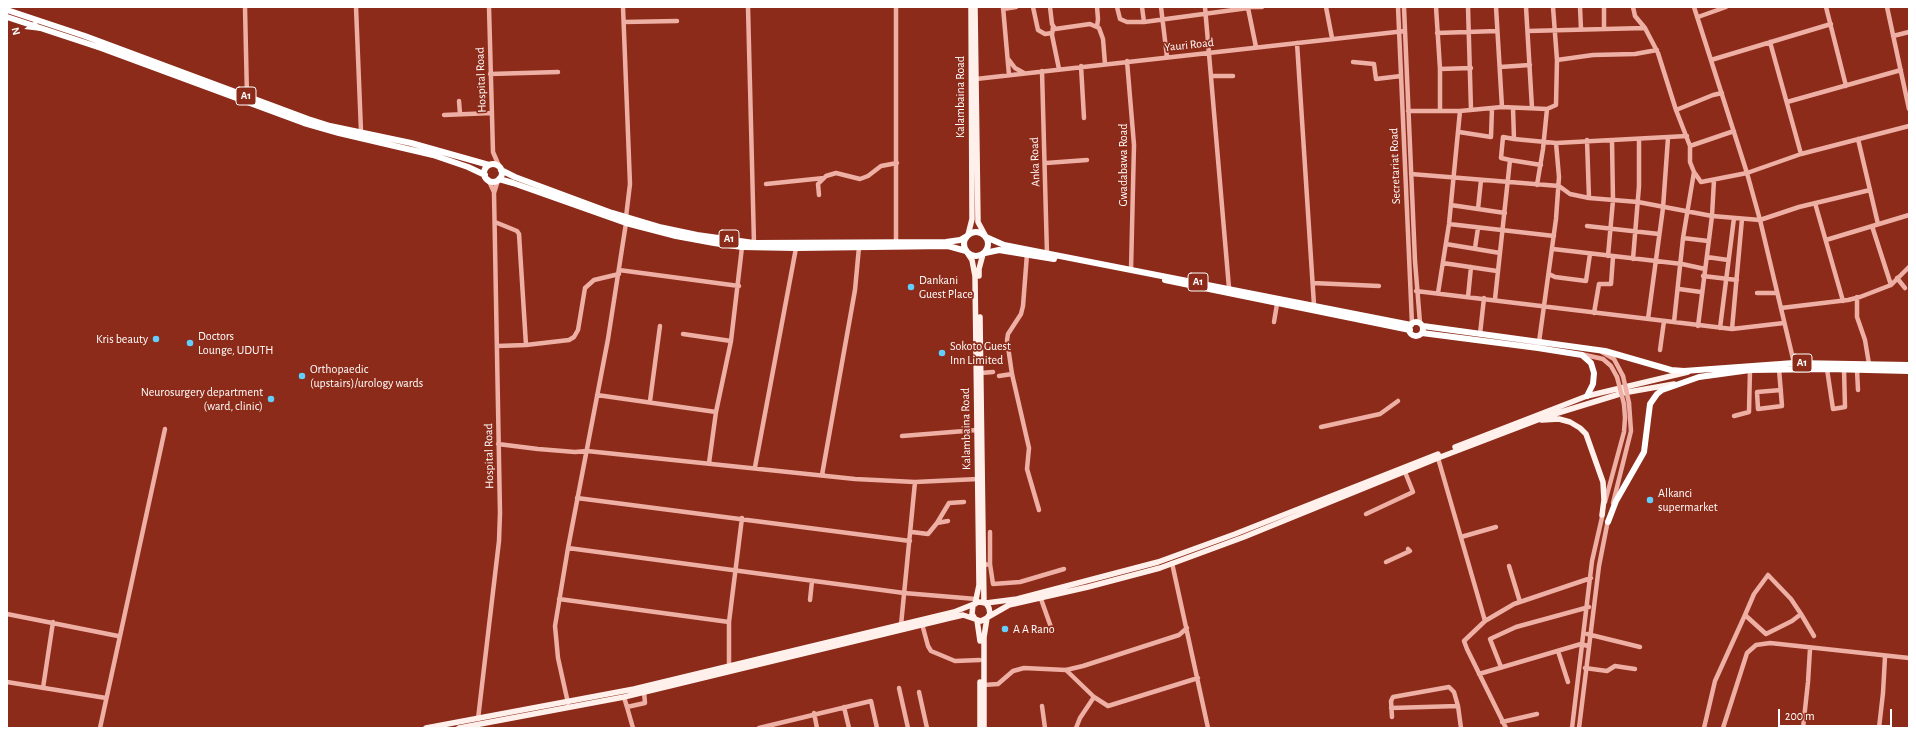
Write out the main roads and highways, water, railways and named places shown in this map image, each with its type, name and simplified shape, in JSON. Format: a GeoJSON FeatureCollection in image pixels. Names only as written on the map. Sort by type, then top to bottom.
{"type":"FeatureCollection","features":[{"type":"Feature","properties":{"kind":"highway","name":"A1"},"geometry":{"type":"LineString","coordinates":[[7,10],[77,33],[330,126],[361,131],[417,144],[489,165]]}},
{"type":"Feature","properties":{"kind":"highway","name":"A1"},"geometry":{"type":"LineString","coordinates":[[7,17],[108,50],[304,123],[339,133],[433,155],[471,168],[486,177]]}},
{"type":"Feature","properties":{"kind":"highway"},"geometry":{"type":"LineString","coordinates":[[489,165],[500,168],[501,176],[498,181],[494,182],[486,177],[485,170],[489,165]]}},
{"type":"Feature","properties":{"kind":"highway","name":"A1"},"geometry":{"type":"LineString","coordinates":[[500,168],[512,176],[626,220],[678,232],[754,243],[946,242],[960,240],[968,235]]}},
{"type":"Feature","properties":{"kind":"highway","name":"A1"},"geometry":{"type":"LineString","coordinates":[[498,181],[508,181],[626,220],[696,240],[742,247],[796,248],[948,246],[967,253]]}},
{"type":"Feature","properties":{"kind":"highway"},"geometry":{"type":"LineString","coordinates":[[976,232],[985,236],[988,243],[984,254],[976,256],[967,253],[964,243],[968,235],[976,232]]}},
{"type":"Feature","properties":{"kind":"highway","name":"A1"},"geometry":{"type":"LineString","coordinates":[[985,236],[1004,245],[1229,288],[1411,326]]}},
{"type":"Feature","properties":{"kind":"highway","name":"A1"},"geometry":{"type":"LineString","coordinates":[[984,254],[1000,250],[1026,254],[1130,273],[1277,304],[1411,326]]}},
{"type":"Feature","properties":{"kind":"highway"},"geometry":{"type":"LineString","coordinates":[[1411,326],[1416,335],[1421,327]]}},
{"type":"Feature","properties":{"kind":"highway"},"geometry":{"type":"LineString","coordinates":[[1411,326],[1578,354],[1589,360],[1594,368],[1595,379],[1587,396]]}},
{"type":"Feature","properties":{"kind":"highway","name":"A1"},"geometry":{"type":"LineString","coordinates":[[1421,327],[1615,353],[1671,370],[1697,374],[1779,369],[1909,371]]}},
{"type":"Feature","properties":{"kind":"highway","name":"A1"},"geometry":{"type":"LineString","coordinates":[[1697,374],[1752,365],[1794,363],[1909,365]]}},
{"type":"Feature","properties":{"kind":"highway"},"geometry":{"type":"LineString","coordinates":[[1608,522],[1616,501],[1644,452],[1648,429],[1648,409],[1652,399],[1662,390],[1697,374]]}},
{"type":"Feature","properties":{"kind":"main road","name":"Kalambaina Road"},"geometry":{"type":"LineString","coordinates":[[968,235],[972,219],[971,7]]}},
{"type":"Feature","properties":{"kind":"main road"},"geometry":{"type":"LineString","coordinates":[[976,7],[978,222],[985,236]]}},
{"type":"Feature","properties":{"kind":"main road","name":"Kalambaina Road"},"geometry":{"type":"LineString","coordinates":[[967,253],[972,260],[975,276],[979,585],[975,603]]}},
{"type":"Feature","properties":{"kind":"main road"},"geometry":{"type":"LineString","coordinates":[[984,254],[979,269],[987,564],[985,603],[990,611],[984,637],[984,728]]}},
{"type":"Feature","properties":{"kind":"main road"},"geometry":{"type":"LineString","coordinates":[[426,728],[568,702],[729,666],[954,612],[979,602],[985,603],[1017,599],[1158,562],[1234,534],[1587,396],[1697,374]]}},
{"type":"Feature","properties":{"kind":"main road"},"geometry":{"type":"LineString","coordinates":[[459,728],[624,697],[963,615],[976,619],[988,617],[1009,605],[1041,599],[1118,580],[1172,563],[1244,537],[1528,423],[1600,400],[1697,374]]}},
{"type":"Feature","properties":{"kind":"main road"},"geometry":{"type":"LineString","coordinates":[[1528,423],[1559,419],[1575,425],[1586,434],[1603,482],[1604,500],[1602,515]]}},
{"type":"Feature","properties":{"kind":"main road"},"geometry":{"type":"LineString","coordinates":[[975,603],[972,614],[976,619],[980,637],[980,728]]}},
{"type":"Feature","properties":{"kind":"place","name":"Dankani Guest Place"},"geometry":{"type":"Point","coordinates":[911,287]}},
{"type":"Feature","properties":{"kind":"place","name":"Kris beauty"},"geometry":{"type":"Point","coordinates":[156,339]}},
{"type":"Feature","properties":{"kind":"place","name":"Doctors Lounge, UDUTH"},"geometry":{"type":"Point","coordinates":[190,343]}},
{"type":"Feature","properties":{"kind":"place","name":"Sokoto Guest Inn Limited"},"geometry":{"type":"Point","coordinates":[942,353]}},
{"type":"Feature","properties":{"kind":"place","name":"Orthopaedic (upstairs)/urology wards"},"geometry":{"type":"Point","coordinates":[302,376]}},
{"type":"Feature","properties":{"kind":"place","name":"Neurosurgery department (ward, clinic)"},"geometry":{"type":"Point","coordinates":[271,399]}},
{"type":"Feature","properties":{"kind":"place","name":"Alkanci supermarket"},"geometry":{"type":"Point","coordinates":[1650,500]}},
{"type":"Feature","properties":{"kind":"place","name":"A A Rano"},"geometry":{"type":"Point","coordinates":[1005,629]}}]}
